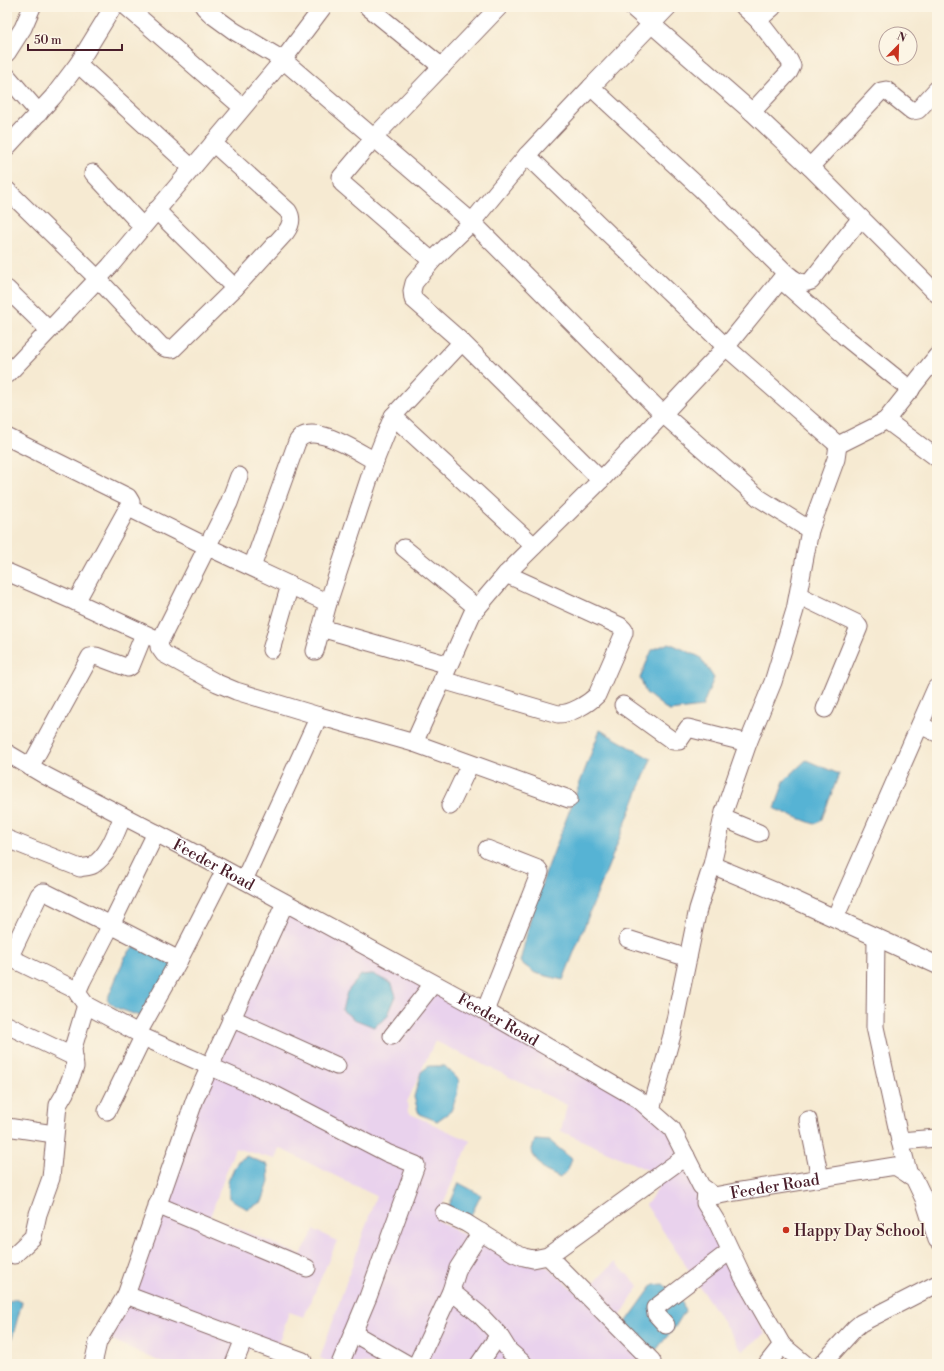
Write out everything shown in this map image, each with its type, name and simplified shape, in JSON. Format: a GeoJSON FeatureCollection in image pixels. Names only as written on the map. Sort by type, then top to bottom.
{"type":"FeatureCollection","features":[{"type":"Feature","properties":{"kind":"street"},"geometry":{"type":"LineString","coordinates":[[7,53],[23,28],[32,7]]}},
{"type":"Feature","properties":{"kind":"street"},"geometry":{"type":"LineString","coordinates":[[7,147],[39,113],[78,64],[113,7]]}},
{"type":"Feature","properties":{"kind":"street"},"geometry":{"type":"LineString","coordinates":[[127,7],[242,107]]}},
{"type":"Feature","properties":{"kind":"street"},"geometry":{"type":"LineString","coordinates":[[204,7],[212,15],[234,31],[283,60],[472,222],[663,414],[758,498],[810,530]]}},
{"type":"Feature","properties":{"kind":"street"},"geometry":{"type":"LineString","coordinates":[[7,375],[97,278],[110,266],[142,226],[283,60],[322,7]]}},
{"type":"Feature","properties":{"kind":"street"},"geometry":{"type":"LineString","coordinates":[[368,7],[442,67]]}},
{"type":"Feature","properties":{"kind":"street"},"geometry":{"type":"LineString","coordinates":[[432,261],[342,182],[342,174],[374,138],[499,7]]}},
{"type":"Feature","properties":{"kind":"street"},"geometry":{"type":"LineString","coordinates":[[632,7],[752,112],[810,167],[937,294]]}},
{"type":"Feature","properties":{"kind":"street"},"geometry":{"type":"LineString","coordinates":[[601,480],[462,342],[413,299],[412,290],[414,283],[432,261],[472,222],[527,156],[668,7]]}},
{"type":"Feature","properties":{"kind":"street"},"geometry":{"type":"LineString","coordinates":[[744,7],[758,20],[792,66],[789,72],[752,112]]}},
{"type":"Feature","properties":{"kind":"street"},"geometry":{"type":"LineString","coordinates":[[758,20],[773,7]]}},
{"type":"Feature","properties":{"kind":"street"},"geometry":{"type":"LineString","coordinates":[[78,64],[192,168]]}},
{"type":"Feature","properties":{"kind":"street"},"geometry":{"type":"LineString","coordinates":[[7,76],[39,113]]}},
{"type":"Feature","properties":{"kind":"street"},"geometry":{"type":"LineString","coordinates":[[591,87],[700,188],[783,276],[844,336],[911,390]]}},
{"type":"Feature","properties":{"kind":"street"},"geometry":{"type":"LineString","coordinates":[[810,167],[881,91],[886,90],[912,111],[918,110],[937,89]]}},
{"type":"Feature","properties":{"kind":"street"},"geometry":{"type":"LineString","coordinates":[[7,190],[97,278],[161,346],[169,349],[176,346],[235,288],[286,232],[291,224],[288,211],[213,143]]}},
{"type":"Feature","properties":{"kind":"street"},"geometry":{"type":"LineString","coordinates":[[527,156],[726,347],[838,445]]}},
{"type":"Feature","properties":{"kind":"street"},"geometry":{"type":"LineString","coordinates":[[93,173],[142,226]]}},
{"type":"Feature","properties":{"kind":"street"},"geometry":{"type":"LineString","coordinates":[[156,210],[235,288]]}},
{"type":"Feature","properties":{"kind":"street"},"geometry":{"type":"LineString","coordinates":[[783,276],[799,282],[805,283],[811,281],[861,218]]}},
{"type":"Feature","properties":{"kind":"street"},"geometry":{"type":"LineString","coordinates":[[414,743],[472,614],[506,574],[601,480],[726,347],[783,276]]}},
{"type":"Feature","properties":{"kind":"street"},"geometry":{"type":"LineString","coordinates":[[7,288],[49,330]]}},
{"type":"Feature","properties":{"kind":"street"},"geometry":{"type":"LineString","coordinates":[[315,651],[328,603],[375,461],[393,416],[462,342]]}},
{"type":"Feature","properties":{"kind":"street"},"geometry":{"type":"LineString","coordinates":[[838,445],[886,420],[937,356]]}},
{"type":"Feature","properties":{"kind":"street"},"geometry":{"type":"LineString","coordinates":[[393,416],[534,546]]}},
{"type":"Feature","properties":{"kind":"street"},"geometry":{"type":"LineString","coordinates":[[886,420],[937,458]]}},
{"type":"Feature","properties":{"kind":"street"},"geometry":{"type":"LineString","coordinates":[[252,568],[297,442],[301,436],[305,434],[322,435],[375,461]]}},
{"type":"Feature","properties":{"kind":"street"},"geometry":{"type":"LineString","coordinates":[[7,437],[128,497],[132,502],[76,602]]}},
{"type":"Feature","properties":{"kind":"street"},"geometry":{"type":"LineString","coordinates":[[651,1110],[672,1034],[698,908],[712,865],[723,818],[748,743],[773,682],[796,610],[810,530],[836,459],[838,445]]}},
{"type":"Feature","properties":{"kind":"street"},"geometry":{"type":"LineString","coordinates":[[239,476],[229,503],[208,547],[160,641],[159,647],[164,654],[217,683],[236,691],[414,743],[569,799]]}},
{"type":"Feature","properties":{"kind":"street"},"geometry":{"type":"LineString","coordinates":[[129,508],[328,603]]}},
{"type":"Feature","properties":{"kind":"street"},"geometry":{"type":"LineString","coordinates":[[404,548],[477,608]]}},
{"type":"Feature","properties":{"kind":"street"},"geometry":{"type":"LineString","coordinates":[[7,572],[160,641]]}},
{"type":"Feature","properties":{"kind":"street"},"geometry":{"type":"LineString","coordinates":[[321,628],[446,672],[558,714],[568,713],[590,701],[597,695],[624,630],[620,626],[506,574]]}},
{"type":"Feature","properties":{"kind":"street"},"geometry":{"type":"LineString","coordinates":[[271,650],[290,585]]}},
{"type":"Feature","properties":{"kind":"street"},"geometry":{"type":"LineString","coordinates":[[798,595],[856,623],[859,627],[825,709]]}},
{"type":"Feature","properties":{"kind":"street"},"geometry":{"type":"LineString","coordinates":[[30,767],[90,657],[96,656],[128,668],[131,666],[144,634]]}},
{"type":"Feature","properties":{"kind":"street"},"geometry":{"type":"LineString","coordinates":[[835,918],[936,688]]}},
{"type":"Feature","properties":{"kind":"street"},"geometry":{"type":"LineString","coordinates":[[623,705],[674,741],[679,741],[688,728],[748,743]]}},
{"type":"Feature","properties":{"kind":"street"},"geometry":{"type":"LineString","coordinates":[[244,880],[319,716]]}},
{"type":"Feature","properties":{"kind":"street"},"geometry":{"type":"LineString","coordinates":[[920,725],[937,733]]}},
{"type":"Feature","properties":{"kind":"street","name":"Feeder Road"},"geometry":{"type":"LineString","coordinates":[[7,753],[30,767],[244,880],[485,1011],[638,1099],[672,1129],[701,1186],[714,1196],[895,1166],[914,1178],[924,1199],[937,1240]]}},
{"type":"Feature","properties":{"kind":"street"},"geometry":{"type":"LineString","coordinates":[[450,806],[470,764]]}},
{"type":"Feature","properties":{"kind":"street"},"geometry":{"type":"LineString","coordinates":[[7,839],[80,868],[92,866],[107,851],[123,816]]}},
{"type":"Feature","properties":{"kind":"street"},"geometry":{"type":"LineString","coordinates":[[723,818],[759,833]]}},
{"type":"Feature","properties":{"kind":"street"},"geometry":{"type":"LineString","coordinates":[[14,1255],[33,1237],[38,1214],[51,1178],[54,1134],[58,1105],[65,1093],[75,1067],[72,1048],[82,998],[111,925],[156,833]]}},
{"type":"Feature","properties":{"kind":"street"},"geometry":{"type":"LineString","coordinates":[[485,1011],[540,872],[538,869],[487,849]]}},
{"type":"Feature","properties":{"kind":"street"},"geometry":{"type":"LineString","coordinates":[[712,865],[784,894],[937,965]]}},
{"type":"Feature","properties":{"kind":"street"},"geometry":{"type":"LineString","coordinates":[[107,1111],[140,1035],[225,870]]}},
{"type":"Feature","properties":{"kind":"street"},"geometry":{"type":"LineString","coordinates":[[179,960],[45,892],[42,892],[39,895],[11,954],[11,957],[15,960],[82,998],[140,1035],[275,1095],[387,1152],[416,1165],[368,1297],[340,1364]]}},
{"type":"Feature","properties":{"kind":"street"},"geometry":{"type":"LineString","coordinates":[[93,1364],[98,1342],[126,1295],[195,1099],[285,903]]}},
{"type":"Feature","properties":{"kind":"street"},"geometry":{"type":"LineString","coordinates":[[876,937],[875,1027],[909,1175]]}},
{"type":"Feature","properties":{"kind":"street"},"geometry":{"type":"LineString","coordinates":[[628,939],[688,958]]}},
{"type":"Feature","properties":{"kind":"street"},"geometry":{"type":"LineString","coordinates":[[392,1036],[433,984]]}},
{"type":"Feature","properties":{"kind":"street"},"geometry":{"type":"LineString","coordinates":[[232,1018],[337,1066]]}},
{"type":"Feature","properties":{"kind":"street"},"geometry":{"type":"LineString","coordinates":[[7,1025],[74,1057]]}},
{"type":"Feature","properties":{"kind":"street"},"geometry":{"type":"LineString","coordinates":[[808,1120],[820,1178]]}},
{"type":"Feature","properties":{"kind":"street"},"geometry":{"type":"LineString","coordinates":[[7,1127],[54,1134]]}},
{"type":"Feature","properties":{"kind":"street"},"geometry":{"type":"LineString","coordinates":[[900,1141],[937,1138]]}},
{"type":"Feature","properties":{"kind":"street"},"geometry":{"type":"LineString","coordinates":[[444,1213],[466,1223],[514,1253],[533,1259],[548,1256],[686,1156]]}},
{"type":"Feature","properties":{"kind":"street"},"geometry":{"type":"LineString","coordinates":[[706,1190],[705,1203],[718,1224],[743,1277],[782,1345],[805,1364]]}},
{"type":"Feature","properties":{"kind":"street"},"geometry":{"type":"LineString","coordinates":[[157,1205],[307,1268]]}},
{"type":"Feature","properties":{"kind":"street"},"geometry":{"type":"LineString","coordinates":[[417,1364],[451,1291],[458,1268],[481,1232]]}},
{"type":"Feature","properties":{"kind":"street"},"geometry":{"type":"LineString","coordinates":[[666,1325],[656,1314],[655,1308],[730,1251]]}},
{"type":"Feature","properties":{"kind":"street"},"geometry":{"type":"LineString","coordinates":[[548,1256],[652,1361]]}},
{"type":"Feature","properties":{"kind":"street"},"geometry":{"type":"LineString","coordinates":[[822,1364],[855,1328],[937,1284]]}},
{"type":"Feature","properties":{"kind":"street"},"geometry":{"type":"LineString","coordinates":[[451,1291],[479,1314],[499,1335],[509,1351],[524,1364]]}},
{"type":"Feature","properties":{"kind":"street"},"geometry":{"type":"LineString","coordinates":[[126,1295],[303,1361]]}},
{"type":"Feature","properties":{"kind":"street"},"geometry":{"type":"LineString","coordinates":[[353,1332],[408,1364]]}},
{"type":"Feature","properties":{"kind":"street"},"geometry":{"type":"LineString","coordinates":[[480,1364],[499,1335]]}},
{"type":"Feature","properties":{"kind":"street"},"geometry":{"type":"LineString","coordinates":[[234,1364],[244,1339]]}},
{"type":"Feature","properties":{"kind":"street"},"geometry":{"type":"LineString","coordinates":[[766,1364],[782,1345]]}},
{"type":"Feature","properties":{"kind":"shaded area"},"geometry":{"type":"Polygon","coordinates":[[[288,910],[638,1104],[669,1132],[765,1334],[742,1351],[646,1205],[658,1189],[650,1171],[561,1131],[567,1105],[435,1041],[407,1102],[408,1113],[470,1141],[436,1220],[518,1263],[548,1267],[580,1296],[615,1262],[639,1286],[613,1328],[651,1364],[333,1364],[320,1358],[376,1196],[279,1148],[275,1159],[235,1148],[210,1217],[301,1255],[314,1230],[337,1241],[304,1317],[289,1312],[276,1351],[254,1343],[239,1364],[165,1364],[110,1339],[132,1288],[203,1089],[288,910]]]}},
{"type":"Feature","properties":{"kind":"water"},"geometry":{"type":"Polygon","coordinates":[[[669,643],[700,657],[714,678],[702,707],[669,711],[646,693],[640,678],[652,650],[669,643]]]}},
{"type":"Feature","properties":{"kind":"water"},"geometry":{"type":"Polygon","coordinates":[[[600,730],[651,759],[563,980],[535,973],[520,962],[534,904],[600,730]]]}},
{"type":"Feature","properties":{"kind":"water"},"geometry":{"type":"Polygon","coordinates":[[[806,760],[839,774],[821,821],[814,824],[775,809],[784,781],[806,760]]]}},
{"type":"Feature","properties":{"kind":"water"},"geometry":{"type":"Polygon","coordinates":[[[133,947],[156,954],[173,966],[150,1020],[117,1008],[107,1000],[125,957],[133,947]]]}},
{"type":"Feature","properties":{"kind":"water"},"geometry":{"type":"Polygon","coordinates":[[[373,974],[392,984],[396,996],[387,1017],[374,1027],[354,1019],[342,1010],[347,992],[361,975],[373,974]]]}},
{"type":"Feature","properties":{"kind":"water"},"geometry":{"type":"Polygon","coordinates":[[[429,1066],[445,1066],[459,1080],[457,1095],[451,1111],[437,1121],[419,1114],[414,1097],[421,1072],[429,1066]]]}},
{"type":"Feature","properties":{"kind":"water"},"geometry":{"type":"Polygon","coordinates":[[[535,1140],[550,1141],[572,1159],[568,1170],[560,1178],[544,1170],[531,1152],[535,1140]]]}},
{"type":"Feature","properties":{"kind":"water"},"geometry":{"type":"Polygon","coordinates":[[[247,1156],[268,1165],[269,1182],[262,1202],[247,1209],[229,1198],[228,1181],[238,1161],[247,1156]]]}},
{"type":"Feature","properties":{"kind":"water"},"geometry":{"type":"Polygon","coordinates":[[[459,1183],[481,1195],[469,1219],[448,1208],[459,1183]]]}},
{"type":"Feature","properties":{"kind":"water"},"geometry":{"type":"Polygon","coordinates":[[[663,1284],[681,1299],[685,1311],[675,1327],[656,1350],[629,1332],[625,1324],[653,1285],[663,1284]]]}},
{"type":"Feature","properties":{"kind":"water"},"geometry":{"type":"Polygon","coordinates":[[[14,1299],[22,1302],[7,1357],[7,1300],[11,1301],[14,1299]]]}},
{"type":"Feature","properties":{"kind":"place","name":"Happy Day School"},"geometry":{"type":"Point","coordinates":[786,1230]}}]}
